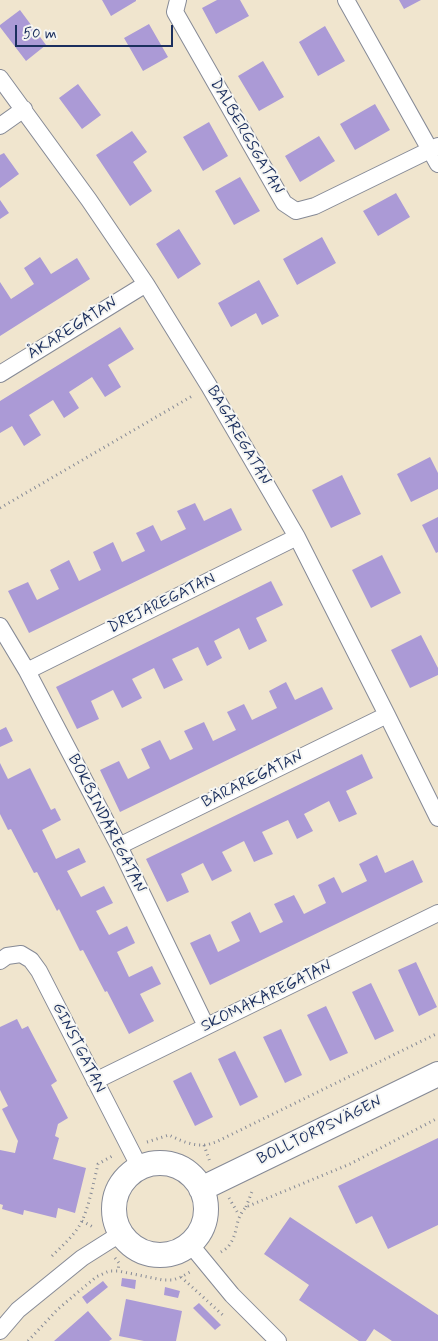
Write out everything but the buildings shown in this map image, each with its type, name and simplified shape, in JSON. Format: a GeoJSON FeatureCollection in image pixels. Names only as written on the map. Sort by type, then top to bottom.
{"type":"FeatureCollection","features":[{"type":"Feature","properties":{"kind":"street","name":"DALBERGSGATAN"},"geometry":{"type":"LineString","coordinates":[[178,0],[175,12],[284,203],[296,211],[315,206],[434,147]]}},
{"type":"Feature","properties":{"kind":"street"},"geometry":{"type":"LineString","coordinates":[[346,0],[434,147],[438,164]]}},
{"type":"Feature","properties":{"kind":"street","name":"BAGAREGATAN"},"geometry":{"type":"LineString","coordinates":[[0,78],[89,200],[146,284],[209,386],[297,537],[388,715],[438,818]]}},
{"type":"Feature","properties":{"kind":"street"},"geometry":{"type":"LineString","coordinates":[[0,126],[24,109]]}},
{"type":"Feature","properties":{"kind":"street","name":"ÅKAREGATAN"},"geometry":{"type":"LineString","coordinates":[[0,374],[146,284]]}},
{"type":"Feature","properties":{"kind":"street","name":"DREJAREGATAN"},"geometry":{"type":"LineString","coordinates":[[26,672],[297,537]]}},
{"type":"Feature","properties":{"kind":"street","name":"BOKBINDAREGATAN"},"geometry":{"type":"LineString","coordinates":[[0,626],[119,846],[206,1026]]}},
{"type":"Feature","properties":{"kind":"street","name":"BÄRAREGATAN"},"geometry":{"type":"LineString","coordinates":[[119,846],[388,715]]}},
{"type":"Feature","properties":{"kind":"street","name":"SKOMAKAREGATAN"},"geometry":{"type":"LineString","coordinates":[[95,1081],[438,913]]}},
{"type":"Feature","properties":{"kind":"street","name":"GINSTGATAN"},"geometry":{"type":"LineString","coordinates":[[0,961],[7,956],[21,954],[31,960],[39,971],[134,1158]]}},
{"type":"Feature","properties":{"kind":"street","name":"BOLLTORPSVÄGEN"},"geometry":{"type":"LineString","coordinates":[[201,1189],[438,1074]]}},
{"type":"Feature","properties":{"kind":"street"},"geometry":{"type":"LineString","coordinates":[[134,1158],[175,1166],[190,1174],[201,1189],[206,1214],[201,1231],[190,1244],[175,1253],[157,1256],[140,1251],[132,1247],[120,1234],[114,1216],[114,1206],[119,1188],[131,1173],[134,1158]]}},
{"type":"Feature","properties":{"kind":"street"},"geometry":{"type":"LineString","coordinates":[[0,1331],[18,1310],[82,1258],[120,1234]]}},
{"type":"Feature","properties":{"kind":"street"},"geometry":{"type":"LineString","coordinates":[[190,1244],[232,1295],[278,1341]]}},
{"type":"Feature","properties":{"kind":"path"},"geometry":{"type":"LineString","coordinates":[[0,508],[209,386]]}},
{"type":"Feature","properties":{"kind":"path"},"geometry":{"type":"LineString","coordinates":[[48,1260],[67,1241],[82,1221],[98,1164],[134,1158],[169,1135],[198,1145],[216,1142],[438,1033]]}},
{"type":"Feature","properties":{"kind":"path"},"geometry":{"type":"LineString","coordinates":[[28,1341],[58,1309],[96,1277],[109,1271],[118,1271],[163,1280],[173,1280],[181,1277],[229,1246],[235,1233],[239,1214],[246,1207],[350,1164],[438,1118]]}},
{"type":"Feature","properties":{"kind":"path"},"geometry":{"type":"LineString","coordinates":[[181,1277],[228,1320]]}}]}
